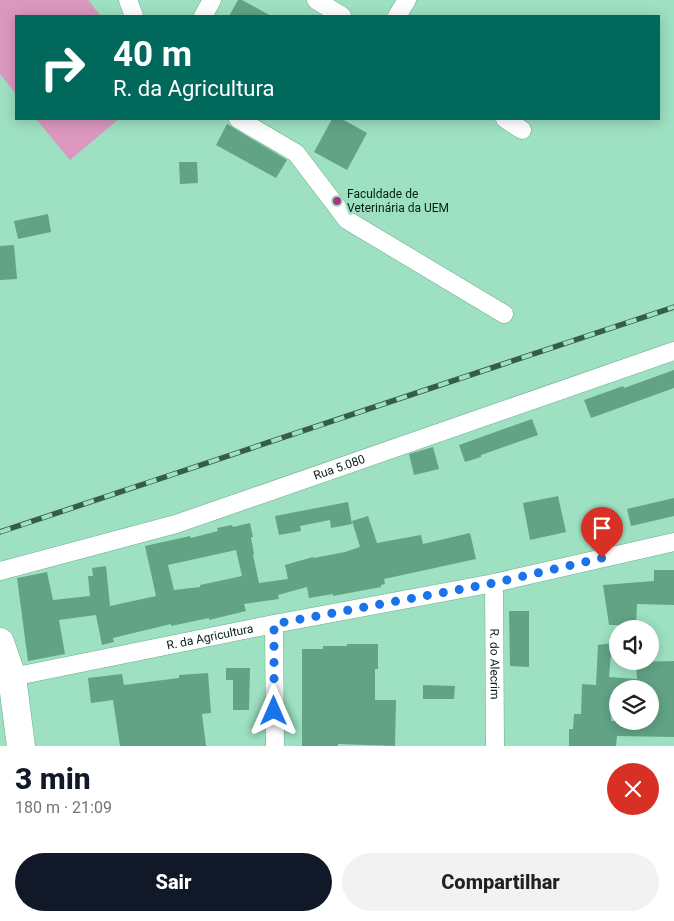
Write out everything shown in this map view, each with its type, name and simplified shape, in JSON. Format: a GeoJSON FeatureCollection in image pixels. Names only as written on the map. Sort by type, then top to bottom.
{"type":"FeatureCollection","features":[{"type":"Feature","properties":{"kind":"highway"},"geometry":{"type":"LineString","coordinates":[[0,642],[12,677],[22,746]]}},
{"type":"Feature","properties":{"kind":"street"},"geometry":{"type":"LineString","coordinates":[[128,0],[134,15]]}},
{"type":"Feature","properties":{"kind":"street"},"geometry":{"type":"LineString","coordinates":[[203,15],[212,0]]}},
{"type":"Feature","properties":{"kind":"street"},"geometry":{"type":"LineString","coordinates":[[316,0],[340,15]]}},
{"type":"Feature","properties":{"kind":"street"},"geometry":{"type":"LineString","coordinates":[[398,15],[407,0]]}},
{"type":"Feature","properties":{"kind":"street"},"geometry":{"type":"LineString","coordinates":[[240,120],[296,153],[347,220],[504,314]]}},
{"type":"Feature","properties":{"kind":"street"},"geometry":{"type":"LineString","coordinates":[[507,120],[522,130]]}},
{"type":"Feature","properties":{"kind":"street","name":"Rua 5.080"},"geometry":{"type":"LineString","coordinates":[[0,571],[176,524],[674,351]]}},
{"type":"Feature","properties":{"kind":"street","name":"R. da Agricultura"},"geometry":{"type":"LineString","coordinates":[[12,677],[274,624],[494,583],[674,542]]}},
{"type":"Feature","properties":{"kind":"street","name":"R. do Alecrim"},"geometry":{"type":"LineString","coordinates":[[494,583],[495,746]]}},
{"type":"Feature","properties":{"kind":"street"},"geometry":{"type":"LineString","coordinates":[[274,624],[274,746]]}},
{"type":"Feature","properties":{"kind":"shaded area"},"geometry":{"type":"Polygon","coordinates":[[[0,0],[88,0],[100,15],[15,15],[15,93],[0,74],[0,0]]]}},
{"type":"Feature","properties":{"kind":"shaded area"},"geometry":{"type":"Polygon","coordinates":[[[37,120],[118,120],[70,160],[37,120]]]}},
{"type":"Feature","properties":{"kind":"building"},"geometry":{"type":"Polygon","coordinates":[[[238,0],[242,0],[269,15],[230,15],[238,0]]]}},
{"type":"Feature","properties":{"kind":"building"},"geometry":{"type":"Polygon","coordinates":[[[331,120],[344,120],[367,133],[347,170],[314,152],[331,120]]]}},
{"type":"Feature","properties":{"kind":"building"},"geometry":{"type":"Polygon","coordinates":[[[227,124],[287,160],[276,178],[216,145],[227,124]]]}},
{"type":"Feature","properties":{"kind":"building"},"geometry":{"type":"Polygon","coordinates":[[[179,162],[197,162],[198,183],[180,184],[179,162]]]}},
{"type":"Feature","properties":{"kind":"building"},"geometry":{"type":"Polygon","coordinates":[[[48,214],[51,232],[18,239],[14,221],[48,214]]]}},
{"type":"Feature","properties":{"kind":"building"},"geometry":{"type":"Polygon","coordinates":[[[14,245],[17,279],[0,280],[0,246],[14,245]]]}},
{"type":"Feature","properties":{"kind":"building"},"geometry":{"type":"Polygon","coordinates":[[[674,370],[674,388],[591,418],[584,400],[674,370]]]}},
{"type":"Feature","properties":{"kind":"building"},"geometry":{"type":"Polygon","coordinates":[[[532,419],[538,435],[465,462],[459,445],[532,419]]]}},
{"type":"Feature","properties":{"kind":"building"},"geometry":{"type":"Polygon","coordinates":[[[433,447],[439,469],[414,475],[409,454],[433,447]]]}},
{"type":"Feature","properties":{"kind":"building"},"geometry":{"type":"Polygon","coordinates":[[[558,496],[566,532],[530,540],[523,503],[558,496]]]}},
{"type":"Feature","properties":{"kind":"building"},"geometry":{"type":"Polygon","coordinates":[[[674,498],[674,516],[631,526],[627,509],[674,498]]]}},
{"type":"Feature","properties":{"kind":"building"},"geometry":{"type":"Polygon","coordinates":[[[348,502],[352,524],[331,528],[330,520],[300,526],[301,531],[279,535],[275,516],[348,502]]]}},
{"type":"Feature","properties":{"kind":"building"},"geometry":{"type":"Polygon","coordinates":[[[368,516],[377,543],[421,535],[423,544],[470,533],[476,559],[384,579],[385,584],[381,585],[381,587],[333,596],[333,594],[309,598],[307,587],[278,595],[279,599],[244,604],[246,611],[209,620],[209,618],[171,626],[171,624],[113,638],[114,642],[102,645],[96,615],[59,620],[65,654],[28,661],[17,578],[47,572],[53,600],[90,596],[88,576],[93,576],[92,568],[106,566],[110,606],[156,596],[145,546],[190,536],[191,538],[218,531],[217,528],[250,523],[253,537],[251,537],[253,555],[259,583],[288,579],[285,565],[360,547],[352,521],[368,516]],[[236,550],[168,565],[174,590],[200,587],[200,585],[242,576],[236,550]]]}},
{"type":"Feature","properties":{"kind":"building"},"geometry":{"type":"Polygon","coordinates":[[[654,570],[674,570],[674,605],[637,604],[636,620],[609,620],[609,625],[603,585],[654,581],[654,570]]]}},
{"type":"Feature","properties":{"kind":"building"},"geometry":{"type":"Polygon","coordinates":[[[509,611],[529,611],[529,667],[510,666],[509,611]]]}},
{"type":"Feature","properties":{"kind":"building"},"geometry":{"type":"Polygon","coordinates":[[[609,643],[609,677],[637,679],[636,670],[659,670],[659,661],[674,661],[674,737],[617,736],[616,746],[569,746],[569,729],[573,729],[574,714],[581,714],[582,684],[596,685],[598,645],[609,643]]]}},
{"type":"Feature","properties":{"kind":"building"},"geometry":{"type":"Polygon","coordinates":[[[347,644],[378,644],[378,669],[375,669],[375,700],[396,700],[395,746],[338,744],[338,746],[302,746],[302,649],[323,649],[323,646],[347,646],[347,644]]]}},
{"type":"Feature","properties":{"kind":"building"},"geometry":{"type":"Polygon","coordinates":[[[226,668],[250,668],[249,710],[233,710],[233,680],[226,680],[226,668]]]}},
{"type":"Feature","properties":{"kind":"building"},"geometry":{"type":"Polygon","coordinates":[[[208,673],[211,713],[202,714],[206,746],[120,746],[113,700],[91,703],[88,678],[122,674],[124,685],[179,678],[179,675],[208,673]]]}},
{"type":"Feature","properties":{"kind":"building"},"geometry":{"type":"Polygon","coordinates":[[[423,685],[455,686],[454,699],[423,699],[423,685]]]}},
{"type":"Feature","properties":{"kind":"railway"},"geometry":{"type":"LineString","coordinates":[[0,532],[674,307]]}},
{"type":"Feature","properties":{"kind":"place","name":"Faculdade de Veterinária da UEM"},"geometry":{"type":"Point","coordinates":[337,201]}},
{"type":"Feature","properties":{"kind":"route"},"geometry":{"type":"LineString","coordinates":[[274,711],[274,624],[494,583],[602,558]]}}]}
